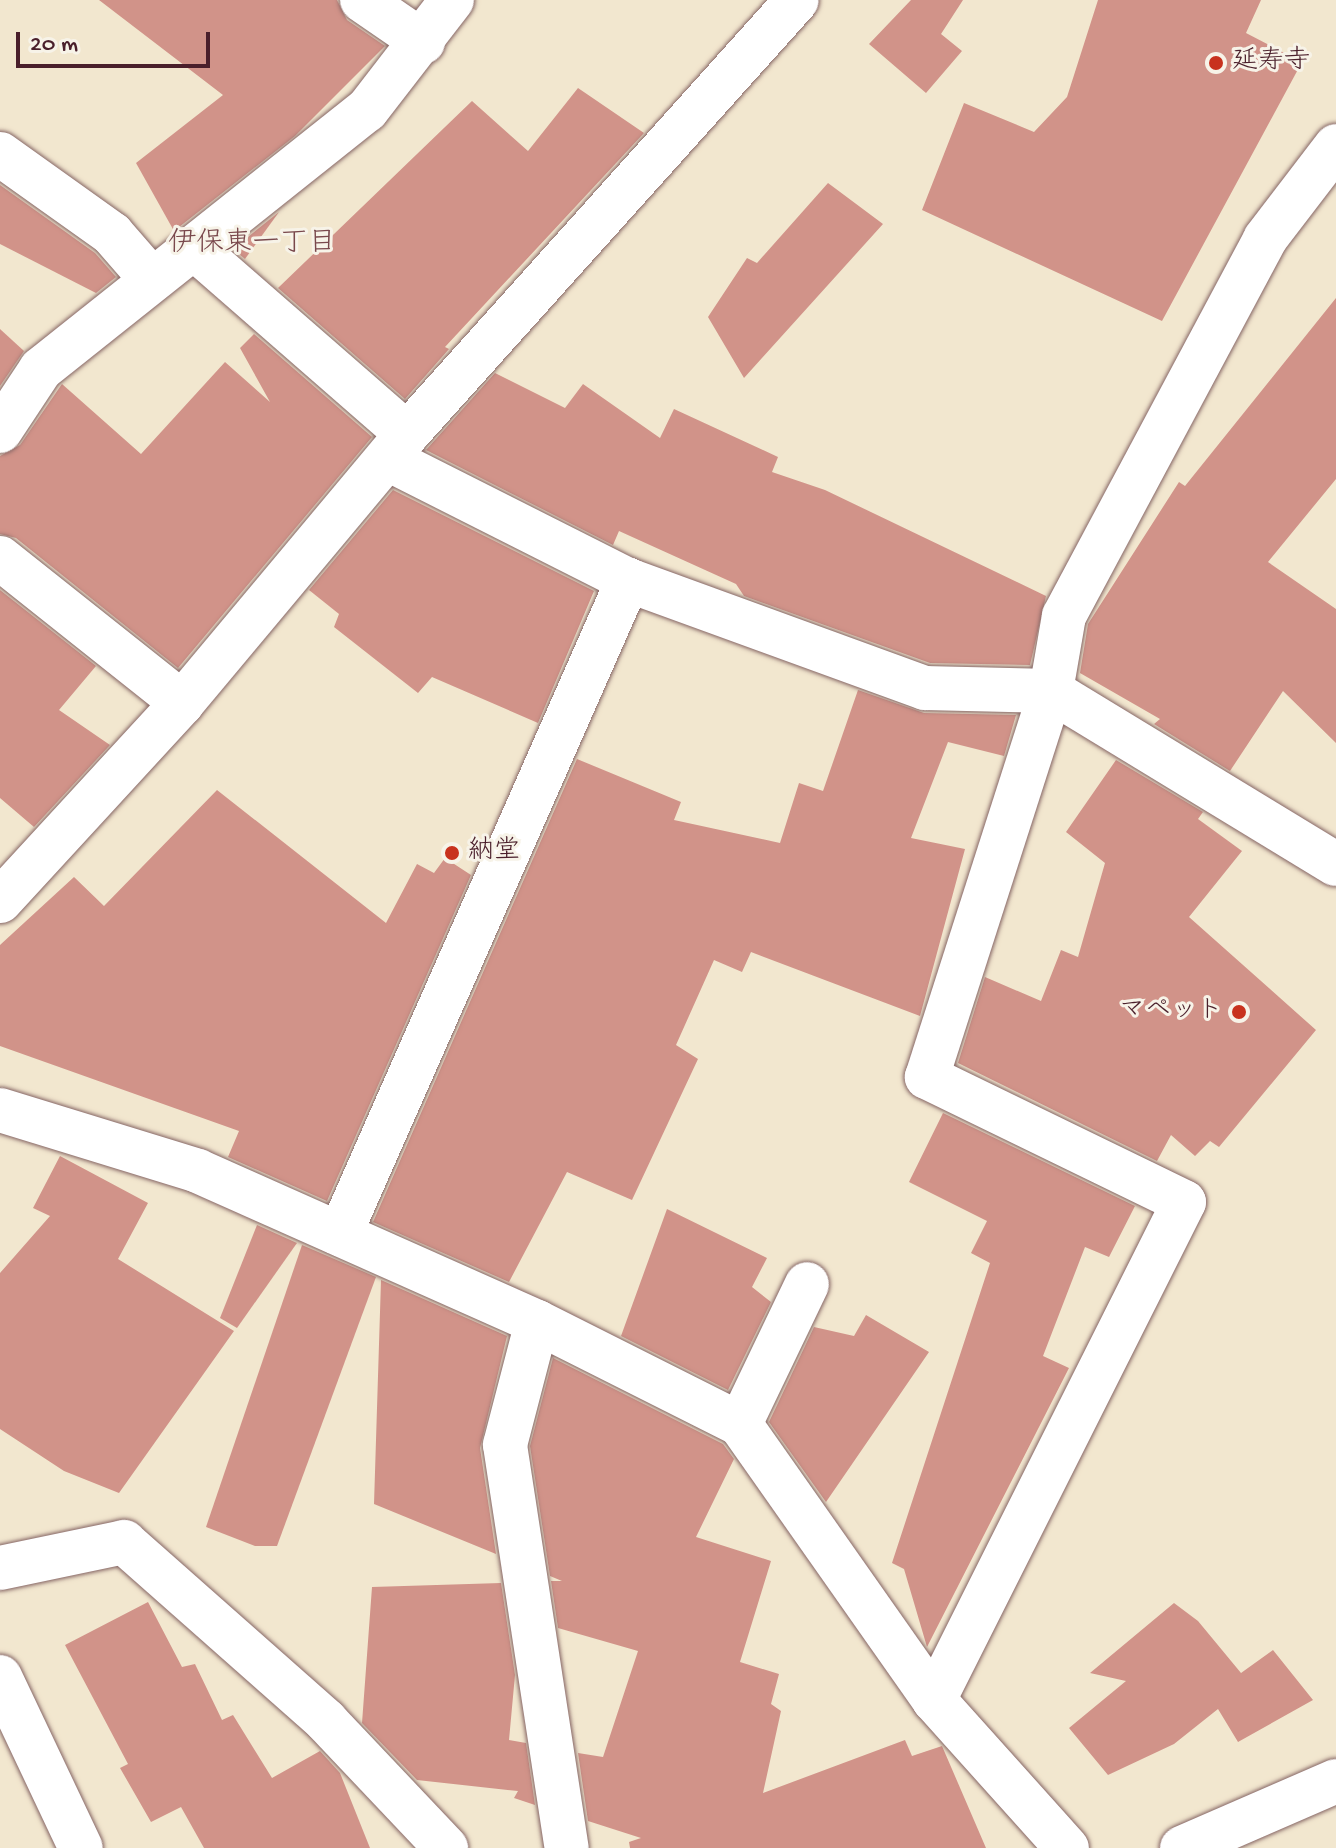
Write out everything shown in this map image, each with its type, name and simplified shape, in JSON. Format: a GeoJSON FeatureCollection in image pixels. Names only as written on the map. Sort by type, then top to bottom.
{"type":"FeatureCollection","features":[{"type":"Feature","properties":{"kind":"street"},"geometry":{"type":"LineString","coordinates":[[362,0],[423,42]]}},
{"type":"Feature","properties":{"kind":"street"},"geometry":{"type":"LineString","coordinates":[[0,431],[41,369],[367,110],[423,42],[452,0]]}},
{"type":"Feature","properties":{"kind":"street"},"geometry":{"type":"LineString","coordinates":[[0,901],[182,703],[398,446],[797,0]]}},
{"type":"Feature","properties":{"kind":"street"},"geometry":{"type":"LineString","coordinates":[[934,1700],[1184,1202],[927,1077],[1051,691],[1064,616],[1265,239],[1336,146]]}},
{"type":"Feature","properties":{"kind":"street"},"geometry":{"type":"LineString","coordinates":[[0,154],[112,234],[152,280]]}},
{"type":"Feature","properties":{"kind":"street"},"geometry":{"type":"LineString","coordinates":[[195,249],[398,446],[628,580],[925,688],[1051,691],[1336,864]]}},
{"type":"Feature","properties":{"kind":"street"},"geometry":{"type":"LineString","coordinates":[[0,558],[182,703]]}},
{"type":"Feature","properties":{"kind":"street"},"geometry":{"type":"LineString","coordinates":[[340,1234],[628,580]]}},
{"type":"Feature","properties":{"kind":"street"},"geometry":{"type":"LineString","coordinates":[[0,1110],[198,1171],[537,1322],[740,1424],[934,1700],[1067,1848]]}},
{"type":"Feature","properties":{"kind":"street"},"geometry":{"type":"LineString","coordinates":[[740,1424],[807,1284]]}},
{"type":"Feature","properties":{"kind":"street"},"geometry":{"type":"LineString","coordinates":[[537,1322],[505,1445],[567,1848]]}},
{"type":"Feature","properties":{"kind":"street"},"geometry":{"type":"LineString","coordinates":[[0,1568],[124,1542],[326,1721],[446,1848]]}},
{"type":"Feature","properties":{"kind":"street"},"geometry":{"type":"LineString","coordinates":[[0,1677],[81,1848]]}},
{"type":"Feature","properties":{"kind":"street"},"geometry":{"type":"LineString","coordinates":[[1182,1848],[1336,1781]]}},
{"type":"Feature","properties":{"kind":"building"},"geometry":{"type":"Polygon","coordinates":[[[99,0],[337,0],[347,20],[385,46],[295,136],[174,231],[136,163],[223,95],[99,0]]]}},
{"type":"Feature","properties":{"kind":"building"},"geometry":{"type":"Polygon","coordinates":[[[911,0],[963,0],[941,34],[962,51],[926,93],[869,44],[911,0]]]}},
{"type":"Feature","properties":{"kind":"building"},"geometry":{"type":"Polygon","coordinates":[[[1098,0],[1261,0],[1246,33],[1302,62],[1162,321],[922,210],[964,103],[1034,132],[1067,97],[1098,0]]]}},
{"type":"Feature","properties":{"kind":"building"},"geometry":{"type":"Polygon","coordinates":[[[578,88],[644,133],[445,347],[449,349],[405,399],[278,288],[472,101],[528,151],[578,88]]]}},
{"type":"Feature","properties":{"kind":"building"},"geometry":{"type":"Polygon","coordinates":[[[828,183],[883,224],[744,378],[708,317],[747,258],[757,263],[828,183]]]}},
{"type":"Feature","properties":{"kind":"building"},"geometry":{"type":"Polygon","coordinates":[[[0,185],[95,253],[116,277],[96,293],[0,244],[0,185]]]}},
{"type":"Feature","properties":{"kind":"building"},"geometry":{"type":"Polygon","coordinates":[[[279,212],[245,259],[233,249],[279,212]]]}},
{"type":"Feature","properties":{"kind":"building"},"geometry":{"type":"Polygon","coordinates":[[[1336,298],[1336,479],[1268,562],[1336,609],[1336,743],[1283,691],[1230,771],[1154,724],[1160,719],[1080,673],[1088,624],[1179,482],[1185,486],[1336,298]]]}},
{"type":"Feature","properties":{"kind":"building"},"geometry":{"type":"Polygon","coordinates":[[[0,329],[24,351],[0,386],[0,329]]]}},
{"type":"Feature","properties":{"kind":"building"},"geometry":{"type":"Polygon","coordinates":[[[254,334],[372,437],[178,668],[16,538],[0,534],[0,456],[20,445],[62,384],[141,454],[225,362],[270,402],[240,348],[254,334]]]}},
{"type":"Feature","properties":{"kind":"building"},"geometry":{"type":"Polygon","coordinates":[[[495,373],[565,408],[583,384],[660,438],[674,409],[778,457],[772,472],[825,490],[1046,596],[1030,665],[930,663],[744,596],[736,584],[619,531],[613,545],[426,450],[495,373]]]}},
{"type":"Feature","properties":{"kind":"building"},"geometry":{"type":"Polygon","coordinates":[[[393,490],[594,591],[538,723],[432,677],[418,693],[334,627],[339,614],[309,590],[393,490]]]}},
{"type":"Feature","properties":{"kind":"building"},"geometry":{"type":"Polygon","coordinates":[[[0,590],[96,666],[59,710],[110,745],[34,827],[0,798],[0,590]]]}},
{"type":"Feature","properties":{"kind":"building"},"geometry":{"type":"Polygon","coordinates":[[[858,690],[924,713],[1016,715],[1004,756],[948,742],[911,838],[965,849],[920,1016],[751,952],[742,972],[714,960],[676,1045],[698,1059],[632,1200],[567,1172],[509,1282],[373,1222],[577,759],[681,802],[674,820],[780,843],[799,783],[823,791],[858,690]]]}},
{"type":"Feature","properties":{"kind":"building"},"geometry":{"type":"Polygon","coordinates":[[[1116,760],[1203,812],[1198,819],[1242,851],[1189,917],[1316,1030],[1219,1147],[1210,1141],[1195,1156],[1171,1135],[1157,1161],[958,1063],[985,977],[1041,1001],[1061,950],[1078,957],[1105,863],[1066,832],[1116,760]]]}},
{"type":"Feature","properties":{"kind":"building"},"geometry":{"type":"Polygon","coordinates":[[[217,790],[386,923],[417,864],[434,873],[445,858],[471,875],[327,1201],[228,1157],[239,1131],[0,1046],[0,945],[74,877],[104,906],[217,790]]]}},
{"type":"Feature","properties":{"kind":"building"},"geometry":{"type":"Polygon","coordinates":[[[943,1113],[1135,1206],[1109,1257],[1085,1247],[1043,1356],[1069,1368],[927,1647],[904,1569],[892,1563],[990,1263],[971,1253],[987,1221],[909,1182],[943,1113]]]}},
{"type":"Feature","properties":{"kind":"building"},"geometry":{"type":"Polygon","coordinates":[[[60,1156],[148,1203],[118,1259],[234,1331],[119,1493],[64,1471],[0,1429],[0,1273],[50,1216],[33,1208],[60,1156]]]}},
{"type":"Feature","properties":{"kind":"building"},"geometry":{"type":"Polygon","coordinates":[[[667,1209],[767,1258],[752,1287],[771,1302],[728,1390],[621,1336],[667,1209]]]}},
{"type":"Feature","properties":{"kind":"building"},"geometry":{"type":"Polygon","coordinates":[[[257,1225],[297,1243],[237,1328],[220,1318],[257,1225]]]}},
{"type":"Feature","properties":{"kind":"building"},"geometry":{"type":"Polygon","coordinates":[[[302,1245],[376,1277],[277,1546],[255,1546],[206,1527],[302,1245]]]}},
{"type":"Feature","properties":{"kind":"building"},"geometry":{"type":"Polygon","coordinates":[[[381,1280],[507,1336],[480,1448],[496,1554],[374,1504],[381,1280]]]}},
{"type":"Feature","properties":{"kind":"building"},"geometry":{"type":"Polygon","coordinates":[[[866,1315],[929,1352],[826,1502],[769,1422],[814,1327],[854,1336],[866,1315]]]}},
{"type":"Feature","properties":{"kind":"building"},"geometry":{"type":"Polygon","coordinates":[[[553,1358],[723,1444],[734,1459],[696,1537],[771,1561],[740,1662],[779,1674],[771,1704],[781,1711],[763,1793],[905,1740],[912,1756],[942,1746],[986,1848],[630,1848],[629,1842],[641,1838],[588,1821],[578,1753],[603,1757],[638,1651],[558,1628],[551,1581],[562,1581],[550,1576],[530,1446],[553,1358]]]}},
{"type":"Feature","properties":{"kind":"building"},"geometry":{"type":"Polygon","coordinates":[[[501,1583],[515,1675],[509,1740],[526,1743],[535,1805],[514,1798],[518,1791],[417,1780],[362,1723],[372,1587],[501,1583]]]}},
{"type":"Feature","properties":{"kind":"building"},"geometry":{"type":"Polygon","coordinates":[[[148,1602],[182,1667],[195,1664],[222,1720],[233,1715],[272,1778],[320,1751],[340,1773],[370,1848],[204,1848],[181,1807],[151,1822],[120,1768],[128,1764],[65,1645],[148,1602]]]}},
{"type":"Feature","properties":{"kind":"building"},"geometry":{"type":"Polygon","coordinates":[[[1174,1603],[1198,1621],[1241,1673],[1273,1650],[1313,1700],[1238,1742],[1218,1709],[1174,1744],[1108,1775],[1069,1728],[1126,1681],[1090,1673],[1174,1603]]]}},
{"type":"Feature","properties":{"kind":"place","name":"延寿寺"},"geometry":{"type":"Point","coordinates":[1216,63]}},
{"type":"Feature","properties":{"kind":"place","name":"納堂"},"geometry":{"type":"Point","coordinates":[452,853]}},
{"type":"Feature","properties":{"kind":"place","name":"マペット"},"geometry":{"type":"Point","coordinates":[1239,1012]}},
{"type":"Feature","properties":{"kind":"district","name":"伊保東一丁目"},"geometry":{"type":"Point","coordinates":[252,245]}}]}
